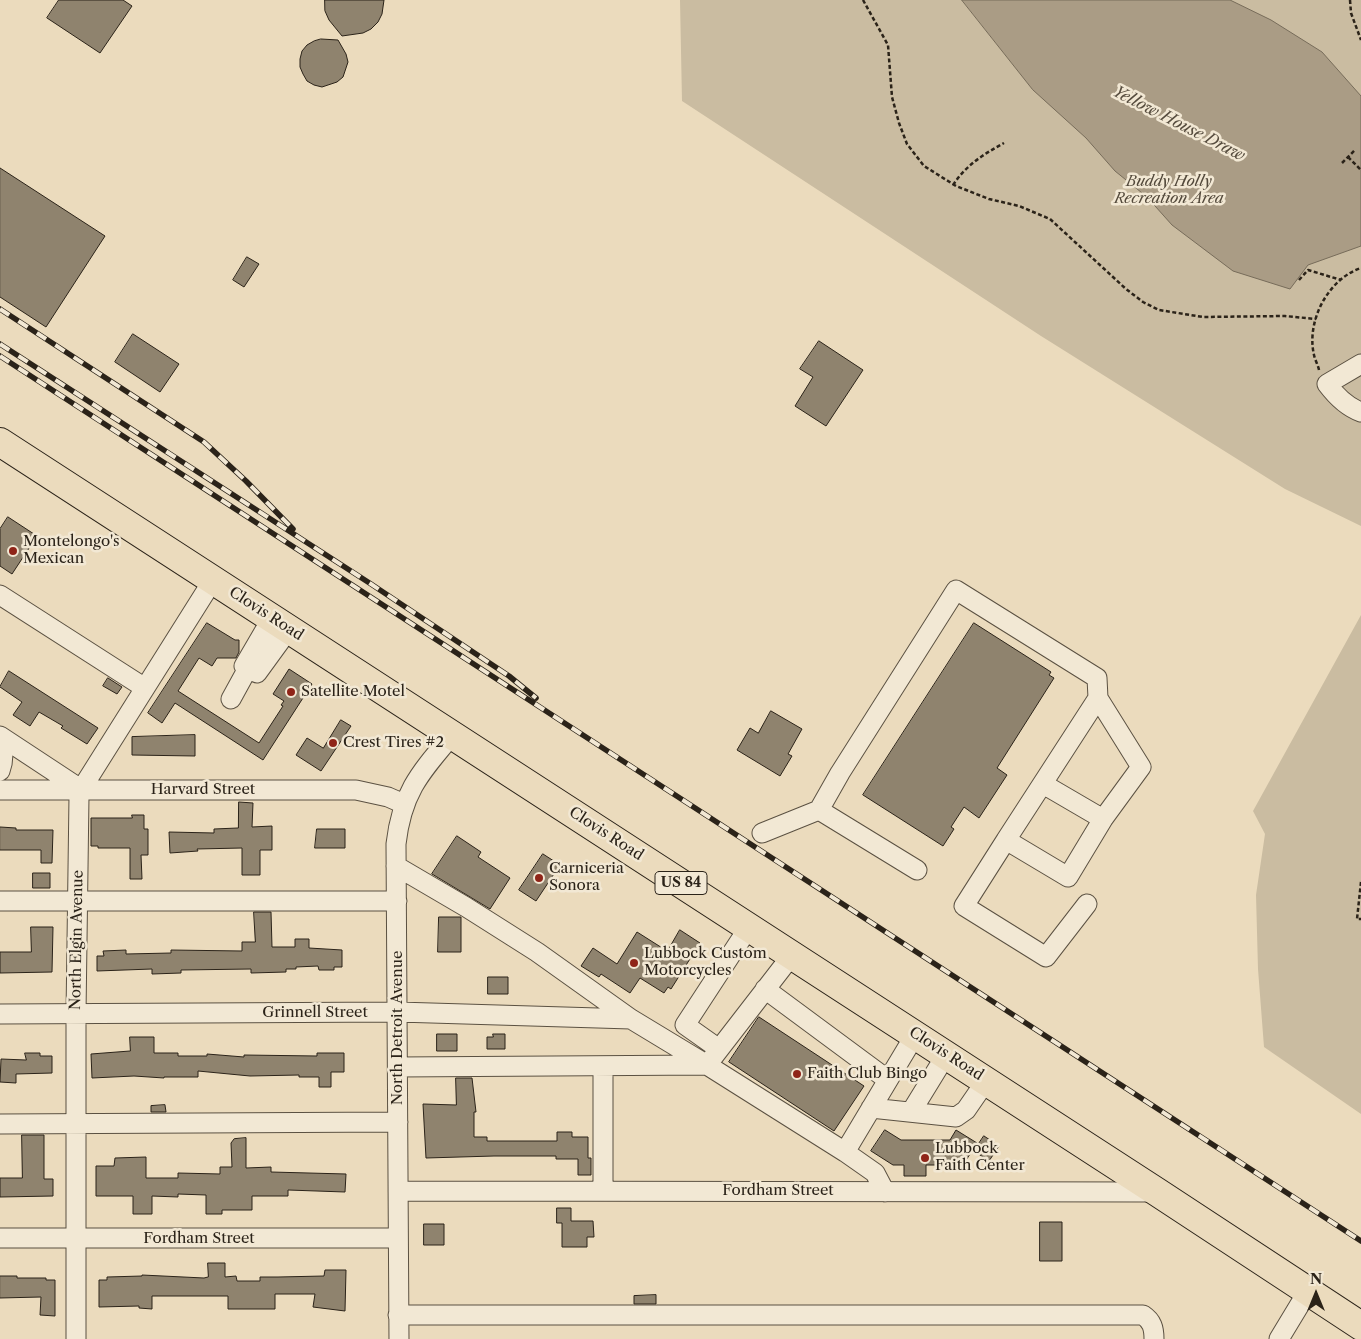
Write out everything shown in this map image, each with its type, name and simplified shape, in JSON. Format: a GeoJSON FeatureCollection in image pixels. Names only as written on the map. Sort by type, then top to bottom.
{"type":"FeatureCollection","features":[{"type":"Feature","properties":{"kind":"highway","name":"Clovis Road"},"geometry":{"type":"LineString","coordinates":[[0,442],[792,954],[1361,1326]]}},
{"type":"Feature","properties":{"kind":"street"},"geometry":{"type":"LineString","coordinates":[[1361,364],[1327,384],[1336,396],[1361,412]]}},
{"type":"Feature","properties":{"kind":"street","name":"North Elgin Avenue"},"geometry":{"type":"LineString","coordinates":[[76,1339],[76,1014],[79,796],[214,580]]}},
{"type":"Feature","properties":{"kind":"street"},"geometry":{"type":"LineString","coordinates":[[762,832],[819,810],[840,773],[956,590],[1097,678],[1098,698],[1141,767],[1103,819],[1068,877],[1006,840]]}},
{"type":"Feature","properties":{"kind":"street"},"geometry":{"type":"LineString","coordinates":[[0,595],[70,638],[145,688]]}},
{"type":"Feature","properties":{"kind":"street"},"geometry":{"type":"LineString","coordinates":[[231,699],[248,668],[256,673],[281,623]]}},
{"type":"Feature","properties":{"kind":"street"},"geometry":{"type":"LineString","coordinates":[[1086,904],[1046,957],[964,906],[1098,698]]}},
{"type":"Feature","properties":{"kind":"street","name":"North Detroit Avenue"},"geometry":{"type":"LineString","coordinates":[[399,1339],[396,866],[398,826],[404,804],[414,784],[453,734]]}},
{"type":"Feature","properties":{"kind":"street"},"geometry":{"type":"LineString","coordinates":[[0,737],[82,790]]}},
{"type":"Feature","properties":{"kind":"street"},"geometry":{"type":"LineString","coordinates":[[0,737],[4,752],[0,771]]}},
{"type":"Feature","properties":{"kind":"street"},"geometry":{"type":"LineString","coordinates":[[1043,784],[1103,819]]}},
{"type":"Feature","properties":{"kind":"street","name":"Harvard Street"},"geometry":{"type":"LineString","coordinates":[[0,790],[356,790],[388,797],[404,804]]}},
{"type":"Feature","properties":{"kind":"street"},"geometry":{"type":"LineString","coordinates":[[819,810],[917,870]]}},
{"type":"Feature","properties":{"kind":"street"},"geometry":{"type":"LineString","coordinates":[[396,866],[537,952],[631,1019],[845,1152],[875,1173],[885,1192]]}},
{"type":"Feature","properties":{"kind":"street"},"geometry":{"type":"LineString","coordinates":[[0,901],[397,901]]}},
{"type":"Feature","properties":{"kind":"street"},"geometry":{"type":"LineString","coordinates":[[718,1049],[685,1024],[748,926]]}},
{"type":"Feature","properties":{"kind":"street"},"geometry":{"type":"LineString","coordinates":[[706,1065],[792,954]]}},
{"type":"Feature","properties":{"kind":"street"},"geometry":{"type":"LineString","coordinates":[[765,989],[888,1080]]}},
{"type":"Feature","properties":{"kind":"street","name":"Grinnell Street"},"geometry":{"type":"LineString","coordinates":[[0,1014],[398,1012],[631,1019]]}},
{"type":"Feature","properties":{"kind":"street"},"geometry":{"type":"LineString","coordinates":[[845,1152],[915,1035]]}},
{"type":"Feature","properties":{"kind":"street"},"geometry":{"type":"LineString","coordinates":[[911,1112],[946,1055]]}},
{"type":"Feature","properties":{"kind":"street"},"geometry":{"type":"LineString","coordinates":[[398,1067],[706,1065]]}},
{"type":"Feature","properties":{"kind":"street"},"geometry":{"type":"LineString","coordinates":[[603,1066],[603,1191]]}},
{"type":"Feature","properties":{"kind":"street"},"geometry":{"type":"LineString","coordinates":[[871,1108],[956,1117],[966,1110],[986,1081]]}},
{"type":"Feature","properties":{"kind":"street"},"geometry":{"type":"LineString","coordinates":[[0,1124],[398,1122]]}},
{"type":"Feature","properties":{"kind":"street","name":"Fordham Street"},"geometry":{"type":"LineString","coordinates":[[398,1191],[1157,1192]]}},
{"type":"Feature","properties":{"kind":"street","name":"Fordham Street"},"geometry":{"type":"LineString","coordinates":[[0,1238],[398,1238]]}},
{"type":"Feature","properties":{"kind":"street"},"geometry":{"type":"LineString","coordinates":[[1279,1339],[1308,1291]]}},
{"type":"Feature","properties":{"kind":"street"},"geometry":{"type":"LineString","coordinates":[[398,1315],[1143,1315],[1150,1320],[1154,1330],[1154,1339]]}},
{"type":"Feature","properties":{"kind":"path"},"geometry":{"type":"LineString","coordinates":[[863,0],[888,46],[892,97],[899,123],[907,144],[924,166],[953,185],[989,199],[1019,206],[1050,219],[1126,289],[1143,302],[1159,310],[1203,318],[1285,316],[1316,319]]}},
{"type":"Feature","properties":{"kind":"path"},"geometry":{"type":"LineString","coordinates":[[1350,0],[1350,13],[1361,40]]}},
{"type":"Feature","properties":{"kind":"path"},"geometry":{"type":"LineString","coordinates":[[953,185],[968,166],[1004,142]]}},
{"type":"Feature","properties":{"kind":"path"},"geometry":{"type":"LineString","coordinates":[[1342,163],[1356,150]]}},
{"type":"Feature","properties":{"kind":"path"},"geometry":{"type":"LineString","coordinates":[[1348,157],[1361,170]]}},
{"type":"Feature","properties":{"kind":"path"},"geometry":{"type":"LineString","coordinates":[[1327,384],[1322,377],[1314,354],[1313,329],[1320,306],[1334,285],[1354,270],[1361,268]]}},
{"type":"Feature","properties":{"kind":"path"},"geometry":{"type":"LineString","coordinates":[[1299,280],[1308,270],[1341,280]]}},
{"type":"Feature","properties":{"kind":"path"},"geometry":{"type":"LineString","coordinates":[[1361,882],[1357,919],[1361,919]]}},
{"type":"Feature","properties":{"kind":"green space","name":"Buddy Holly Recreation Area"},"geometry":{"type":"Polygon","coordinates":[[[680,0],[1361,0],[1361,526],[1285,489],[1041,336],[682,101],[680,0]]]}},
{"type":"Feature","properties":{"kind":"green space"},"geometry":{"type":"Polygon","coordinates":[[[1361,615],[1361,1114],[1264,1047],[1258,969],[1256,895],[1265,834],[1253,811],[1361,615]]]}},
{"type":"Feature","properties":{"kind":"water","name":"Yellow House Draw"},"geometry":{"type":"Polygon","coordinates":[[[962,0],[1230,0],[1271,20],[1322,52],[1361,96],[1361,246],[1308,265],[1290,289],[1233,271],[1172,225],[1147,197],[1115,171],[1086,138],[1033,90],[962,0]]]}},
{"type":"Feature","properties":{"kind":"building"},"geometry":{"type":"Polygon","coordinates":[[[59,0],[123,0],[132,6],[100,53],[47,18],[59,0]]]}},
{"type":"Feature","properties":{"kind":"building"},"geometry":{"type":"Polygon","coordinates":[[[325,0],[384,0],[382,14],[378,22],[371,29],[363,33],[342,36],[329,20],[325,11],[325,0]]]}},
{"type":"Feature","properties":{"kind":"building"},"geometry":{"type":"Polygon","coordinates":[[[321,39],[338,40],[348,62],[343,77],[337,82],[322,87],[307,81],[300,67],[302,51],[307,45],[321,39]]]}},
{"type":"Feature","properties":{"kind":"building"},"geometry":{"type":"Polygon","coordinates":[[[0,168],[105,236],[46,327],[0,297],[0,168]]]}},
{"type":"Feature","properties":{"kind":"building"},"geometry":{"type":"Polygon","coordinates":[[[247,257],[259,264],[244,287],[233,280],[247,257]]]}},
{"type":"Feature","properties":{"kind":"building"},"geometry":{"type":"Polygon","coordinates":[[[133,334],[179,364],[160,392],[115,362],[133,334]]]}},
{"type":"Feature","properties":{"kind":"building"},"geometry":{"type":"Polygon","coordinates":[[[819,341],[863,370],[826,426],[795,406],[813,377],[800,369],[819,341]]]}},
{"type":"Feature","properties":{"kind":"building","name":"Montelongo's Mexican"},"geometry":{"type":"Polygon","coordinates":[[[8,517],[37,536],[12,574],[0,566],[0,529],[8,517]]]}},
{"type":"Feature","properties":{"kind":"building","name":"Satellite Motel"},"geometry":{"type":"Polygon","coordinates":[[[207,623],[235,640],[239,640],[239,652],[236,658],[217,658],[212,666],[199,658],[178,691],[259,743],[283,706],[281,705],[284,701],[273,694],[289,669],[312,684],[263,760],[175,703],[162,723],[148,713],[207,623]]]}},
{"type":"Feature","properties":{"kind":"building"},"geometry":{"type":"Polygon","coordinates":[[[974,623],[1051,672],[1049,675],[1054,678],[997,768],[1007,775],[979,818],[964,807],[951,827],[954,829],[943,846],[863,795],[974,623]]]}},
{"type":"Feature","properties":{"kind":"building"},"geometry":{"type":"Polygon","coordinates":[[[9,671],[98,728],[87,744],[61,728],[63,726],[39,712],[30,726],[13,715],[22,702],[0,687],[9,671]]]}},
{"type":"Feature","properties":{"kind":"building"},"geometry":{"type":"Polygon","coordinates":[[[108,678],[122,687],[117,694],[103,686],[108,678]]]}},
{"type":"Feature","properties":{"kind":"building"},"geometry":{"type":"Polygon","coordinates":[[[771,711],[802,729],[788,754],[792,756],[780,776],[737,750],[750,728],[758,733],[771,711]]]}},
{"type":"Feature","properties":{"kind":"building","name":"Crest Tires #2"},"geometry":{"type":"Polygon","coordinates":[[[341,720],[351,726],[321,771],[296,755],[307,738],[323,748],[341,720]]]}},
{"type":"Feature","properties":{"kind":"building"},"geometry":{"type":"Polygon","coordinates":[[[195,735],[195,756],[132,755],[132,737],[195,735]]]}},
{"type":"Feature","properties":{"kind":"building"},"geometry":{"type":"Polygon","coordinates":[[[239,802],[253,803],[252,827],[272,826],[272,850],[260,850],[260,875],[242,875],[242,848],[197,849],[198,851],[170,853],[169,832],[214,833],[214,829],[238,828],[239,802]]]}},
{"type":"Feature","properties":{"kind":"building"},"geometry":{"type":"Polygon","coordinates":[[[132,815],[144,815],[144,829],[148,829],[148,855],[141,855],[142,879],[130,879],[130,848],[98,848],[98,846],[91,846],[91,818],[132,818],[132,815]]]}},
{"type":"Feature","properties":{"kind":"building"},"geometry":{"type":"Polygon","coordinates":[[[0,827],[16,828],[16,830],[53,830],[52,863],[41,863],[41,850],[0,850],[0,827]]]}},
{"type":"Feature","properties":{"kind":"building"},"geometry":{"type":"Polygon","coordinates":[[[317,829],[345,829],[345,848],[315,848],[317,829]]]}},
{"type":"Feature","properties":{"kind":"building"},"geometry":{"type":"Polygon","coordinates":[[[457,836],[481,852],[478,857],[510,878],[490,909],[432,874],[457,836]]]}},
{"type":"Feature","properties":{"kind":"building","name":"Carniceria Sonora"},"geometry":{"type":"Polygon","coordinates":[[[543,854],[560,865],[536,901],[519,890],[543,854]]]}},
{"type":"Feature","properties":{"kind":"building"},"geometry":{"type":"Polygon","coordinates":[[[33,873],[50,873],[50,888],[33,888],[33,873]]]}},
{"type":"Feature","properties":{"kind":"building"},"geometry":{"type":"Polygon","coordinates":[[[254,912],[271,912],[272,947],[295,947],[295,939],[309,939],[309,948],[342,950],[342,967],[334,967],[334,970],[319,970],[318,966],[296,967],[296,969],[286,969],[286,972],[251,973],[251,969],[181,970],[181,973],[152,974],[152,969],[97,971],[97,956],[104,956],[103,951],[126,950],[126,954],[171,953],[171,950],[242,951],[242,942],[255,942],[254,912]]]}},
{"type":"Feature","properties":{"kind":"building"},"geometry":{"type":"Polygon","coordinates":[[[439,917],[461,917],[461,952],[438,952],[439,917]]]}},
{"type":"Feature","properties":{"kind":"building"},"geometry":{"type":"Polygon","coordinates":[[[31,927],[53,927],[52,972],[0,973],[0,952],[31,952],[31,927]]]}},
{"type":"Feature","properties":{"kind":"building"},"geometry":{"type":"Polygon","coordinates":[[[680,930],[700,943],[671,989],[668,987],[664,993],[640,978],[630,993],[601,974],[599,977],[581,966],[593,948],[617,964],[637,932],[667,951],[680,930]]]}},
{"type":"Feature","properties":{"kind":"building"},"geometry":{"type":"Polygon","coordinates":[[[488,977],[508,977],[508,994],[488,994],[488,977]]]}},
{"type":"Feature","properties":{"kind":"building","name":"Faith Club Bingo"},"geometry":{"type":"Polygon","coordinates":[[[759,1017],[864,1086],[834,1131],[729,1062],[759,1017]]]}},
{"type":"Feature","properties":{"kind":"building"},"geometry":{"type":"Polygon","coordinates":[[[437,1034],[457,1034],[457,1051],[437,1051],[437,1034]]]}},
{"type":"Feature","properties":{"kind":"building"},"geometry":{"type":"Polygon","coordinates":[[[493,1034],[505,1034],[505,1049],[487,1049],[487,1037],[493,1037],[493,1034]]]}},
{"type":"Feature","properties":{"kind":"building"},"geometry":{"type":"Polygon","coordinates":[[[130,1037],[154,1037],[154,1053],[178,1053],[178,1056],[207,1056],[207,1054],[244,1057],[244,1055],[317,1056],[317,1053],[344,1053],[344,1072],[331,1072],[331,1087],[319,1087],[319,1077],[299,1077],[299,1075],[250,1076],[198,1071],[198,1077],[164,1078],[134,1076],[92,1078],[91,1054],[130,1051],[130,1037]]]}},
{"type":"Feature","properties":{"kind":"building"},"geometry":{"type":"Polygon","coordinates":[[[25,1053],[40,1053],[40,1056],[52,1056],[52,1073],[16,1074],[16,1083],[0,1082],[1,1059],[26,1060],[25,1053]]]}},
{"type":"Feature","properties":{"kind":"building"},"geometry":{"type":"Polygon","coordinates":[[[456,1078],[472,1078],[476,1112],[474,1112],[474,1137],[487,1137],[487,1141],[557,1141],[557,1132],[572,1132],[572,1137],[588,1137],[588,1158],[591,1158],[591,1175],[578,1175],[578,1159],[556,1159],[556,1156],[426,1158],[423,1104],[456,1105],[456,1078]]]}},
{"type":"Feature","properties":{"kind":"building"},"geometry":{"type":"Polygon","coordinates":[[[165,1105],[166,1112],[151,1112],[151,1106],[165,1105]]]}},
{"type":"Feature","properties":{"kind":"building","name":"Lubbock Faith Center"},"geometry":{"type":"Polygon","coordinates":[[[885,1130],[901,1140],[950,1140],[956,1130],[977,1143],[963,1165],[926,1165],[926,1176],[904,1176],[904,1165],[893,1165],[871,1151],[885,1130]]]}},
{"type":"Feature","properties":{"kind":"building"},"geometry":{"type":"Polygon","coordinates":[[[22,1135],[44,1135],[44,1179],[53,1179],[53,1196],[0,1197],[0,1178],[22,1178],[22,1135]]]}},
{"type":"Feature","properties":{"kind":"building"},"geometry":{"type":"Polygon","coordinates":[[[984,1136],[999,1146],[989,1161],[974,1151],[984,1136]]]}},
{"type":"Feature","properties":{"kind":"building"},"geometry":{"type":"Polygon","coordinates":[[[246,1138],[246,1168],[271,1167],[271,1172],[346,1174],[345,1192],[288,1190],[288,1196],[252,1196],[252,1210],[222,1210],[222,1214],[206,1214],[206,1195],[178,1194],[178,1197],[152,1196],[152,1214],[133,1214],[133,1196],[96,1196],[96,1166],[114,1166],[115,1158],[146,1157],[146,1178],[178,1178],[178,1173],[220,1174],[220,1167],[232,1167],[231,1143],[234,1139],[246,1138]]]}},
{"type":"Feature","properties":{"kind":"building"},"geometry":{"type":"Polygon","coordinates":[[[557,1208],[571,1208],[571,1221],[593,1221],[594,1237],[587,1237],[587,1247],[562,1247],[562,1223],[557,1223],[557,1208]]]}},
{"type":"Feature","properties":{"kind":"building"},"geometry":{"type":"Polygon","coordinates":[[[1040,1222],[1062,1222],[1062,1261],[1040,1261],[1040,1222]]]}},
{"type":"Feature","properties":{"kind":"building"},"geometry":{"type":"Polygon","coordinates":[[[424,1224],[444,1224],[444,1245],[424,1245],[424,1224]]]}},
{"type":"Feature","properties":{"kind":"building"},"geometry":{"type":"Polygon","coordinates":[[[208,1263],[225,1263],[225,1277],[236,1276],[237,1281],[260,1281],[260,1277],[324,1276],[325,1270],[346,1270],[345,1311],[313,1307],[315,1294],[275,1294],[275,1309],[228,1309],[228,1296],[152,1296],[152,1309],[139,1308],[139,1306],[99,1307],[99,1280],[107,1280],[107,1277],[142,1275],[204,1278],[208,1277],[208,1263]]]}},
{"type":"Feature","properties":{"kind":"building"},"geometry":{"type":"Polygon","coordinates":[[[0,1276],[55,1280],[55,1316],[40,1315],[41,1297],[0,1298],[0,1276]]]}},
{"type":"Feature","properties":{"kind":"building"},"geometry":{"type":"Polygon","coordinates":[[[656,1295],[656,1304],[634,1304],[634,1296],[656,1295]]]}},
{"type":"Feature","properties":{"kind":"railway"},"geometry":{"type":"LineString","coordinates":[[0,309],[204,442],[293,529]]}},
{"type":"Feature","properties":{"kind":"railway"},"geometry":{"type":"LineString","coordinates":[[0,344],[371,584],[509,676],[536,698]]}},
{"type":"Feature","properties":{"kind":"railway"},"geometry":{"type":"LineString","coordinates":[[0,356],[1361,1241]]}},
{"type":"Feature","properties":{"kind":"place","name":"Montelongo's Mexican"},"geometry":{"type":"Point","coordinates":[13,551]}},
{"type":"Feature","properties":{"kind":"place","name":"Satellite Motel"},"geometry":{"type":"Point","coordinates":[291,692]}},
{"type":"Feature","properties":{"kind":"place","name":"Crest Tires #2"},"geometry":{"type":"Point","coordinates":[333,743]}},
{"type":"Feature","properties":{"kind":"place","name":"Carniceria Sonora"},"geometry":{"type":"Point","coordinates":[539,878]}},
{"type":"Feature","properties":{"kind":"place","name":"Lubbock Custom Motorcycles"},"geometry":{"type":"Point","coordinates":[634,963]}},
{"type":"Feature","properties":{"kind":"place","name":"Faith Club Bingo"},"geometry":{"type":"Point","coordinates":[797,1074]}},
{"type":"Feature","properties":{"kind":"place","name":"Lubbock Faith Center"},"geometry":{"type":"Point","coordinates":[925,1158]}}]}
